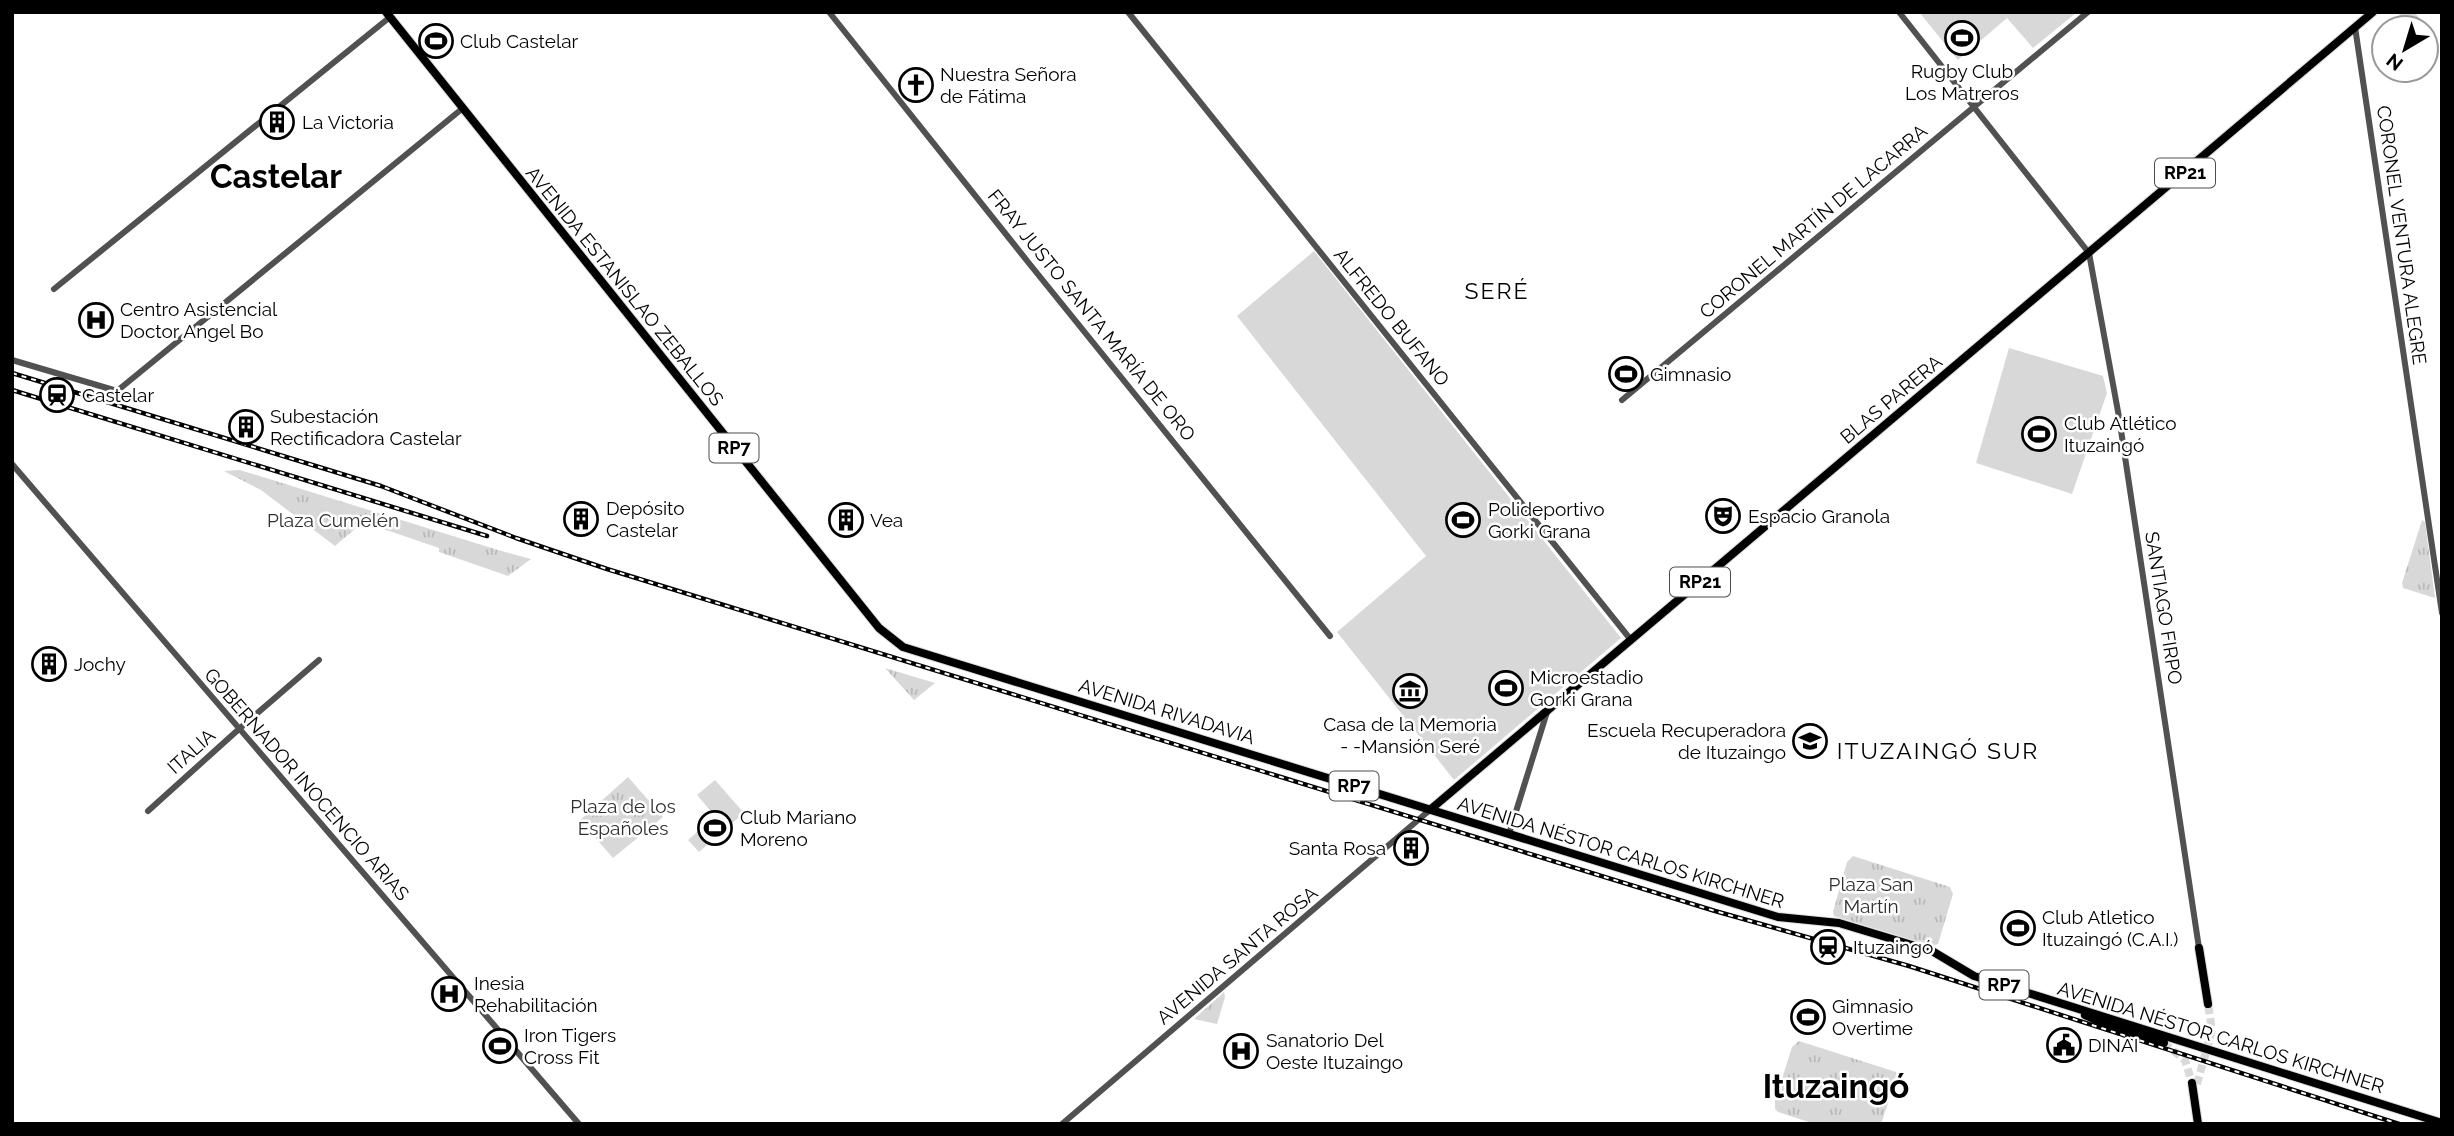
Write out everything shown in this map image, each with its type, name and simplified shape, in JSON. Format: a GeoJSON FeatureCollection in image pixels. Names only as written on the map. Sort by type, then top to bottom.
{"type":"FeatureCollection","features":[{"type":"Feature","properties":{"kind":"main road","name":"BLAS PARERA"},"geometry":{"type":"LineString","coordinates":[[1431,809],[2373,12]]}},
{"type":"Feature","properties":{"kind":"main road","name":"AVENIDA ESTANISLAO ZEBALLOS"},"geometry":{"type":"LineString","coordinates":[[388,15],[878,628],[895,642]]}},
{"type":"Feature","properties":{"kind":"main road","name":"AVENIDA RIVADAVIA"},"geometry":{"type":"LineString","coordinates":[[895,642],[916,651],[1431,809]]}},
{"type":"Feature","properties":{"kind":"main road","name":"AVENIDA NÉSTOR CARLOS KIRCHNER"},"geometry":{"type":"LineString","coordinates":[[1431,809],[1778,917],[1839,923],[1921,948],[1938,954],[1974,976],[2442,1123]]}},
{"type":"Feature","properties":{"kind":"main road","name":"SANTIAGO FIRPO"},"geometry":{"type":"LineString","coordinates":[[2199,948],[2208,1004]]}},
{"type":"Feature","properties":{"kind":"main road"},"geometry":{"type":"LineString","coordinates":[[2074,1007],[2091,1019],[2164,1043]]}},
{"type":"Feature","properties":{"kind":"main road"},"geometry":{"type":"LineString","coordinates":[[2194,1083],[2200,1124]]}},
{"type":"Feature","properties":{"kind":"street","name":"FRAY JUSTO SANTA MARÍA DE ORO"},"geometry":{"type":"LineString","coordinates":[[829,12],[1330,636]]}},
{"type":"Feature","properties":{"kind":"street","name":"ALFREDO BUFANO"},"geometry":{"type":"LineString","coordinates":[[1128,12],[1631,640]]}},
{"type":"Feature","properties":{"kind":"street"},"geometry":{"type":"LineString","coordinates":[[1899,12],[2089,253]]}},
{"type":"Feature","properties":{"kind":"street","name":"CORONEL MARTÍN DE LACARRA"},"geometry":{"type":"LineString","coordinates":[[1622,400],[2088,12]]}},
{"type":"Feature","properties":{"kind":"street"},"geometry":{"type":"LineString","coordinates":[[54,289],[388,15]]}},
{"type":"Feature","properties":{"kind":"street","name":"CORONEL VENTURA ALEGRE"},"geometry":{"type":"LineString","coordinates":[[2356,27],[2442,613]]}},
{"type":"Feature","properties":{"kind":"street"},"geometry":{"type":"LineString","coordinates":[[12,360],[117,391],[463,108]]}},
{"type":"Feature","properties":{"kind":"street","name":"SANTIAGO FIRPO"},"geometry":{"type":"LineString","coordinates":[[2089,253],[2119,417],[2199,948]]}},
{"type":"Feature","properties":{"kind":"street","name":"GOBERNADOR INOCENCIO ARIAS"},"geometry":{"type":"LineString","coordinates":[[12,464],[579,1124]]}},
{"type":"Feature","properties":{"kind":"street","name":"ITALIA"},"geometry":{"type":"LineString","coordinates":[[148,811],[320,660]]}},
{"type":"Feature","properties":{"kind":"street"},"geometry":{"type":"LineString","coordinates":[[1509,834],[1546,712]]}},
{"type":"Feature","properties":{"kind":"street","name":"AVENIDA SANTA ROSA"},"geometry":{"type":"LineString","coordinates":[[1062,1124],[1431,809]]}},
{"type":"Feature","properties":{"kind":"green space","name":"Rugby Club Los Matreros"},"geometry":{"type":"Polygon","coordinates":[[[1919,12],[2077,12],[2033,48],[2007,18],[1958,60],[1919,12]]]}},
{"type":"Feature","properties":{"kind":"green space","name":"Polideportivo Gorki Grana"},"geometry":{"type":"Polygon","coordinates":[[[1314,251],[1621,638],[1454,780],[1337,632],[1426,556],[1237,316],[1314,251]]]}},
{"type":"Feature","properties":{"kind":"green space","name":"Club Atlético Ituzaingó"},"geometry":{"type":"Polygon","coordinates":[[[2009,348],[2103,376],[2107,393],[2072,494],[1976,463],[2009,348]]]}},
{"type":"Feature","properties":{"kind":"green space","name":"Plaza Cumelén"},"geometry":{"type":"Polygon","coordinates":[[[240,470],[531,559],[508,576],[439,552],[439,548],[363,522],[335,546],[261,490],[224,471],[240,470]]]}},
{"type":"Feature","properties":{"kind":"green space"},"geometry":{"type":"Polygon","coordinates":[[[2422,520],[2425,522],[2435,598],[2403,588],[2402,583],[2422,520]]]}},
{"type":"Feature","properties":{"kind":"green space"},"geometry":{"type":"Polygon","coordinates":[[[885,668],[935,683],[914,700],[885,668]]]}},
{"type":"Feature","properties":{"kind":"green space","name":"Plaza de los Españoles"},"geometry":{"type":"Polygon","coordinates":[[[628,777],[663,817],[613,858],[580,820],[628,777]]]}},
{"type":"Feature","properties":{"kind":"green space","name":"Club Mariano Moreno"},"geometry":{"type":"Polygon","coordinates":[[[715,780],[744,813],[699,852],[688,840],[715,816],[697,795],[715,780]]]}},
{"type":"Feature","properties":{"kind":"green space","name":"Plaza San Martín"},"geometry":{"type":"Polygon","coordinates":[[[1853,856],[1950,887],[1953,894],[1938,944],[1932,946],[1834,916],[1847,862],[1853,856]]]}},
{"type":"Feature","properties":{"kind":"green space"},"geometry":{"type":"Polygon","coordinates":[[[1224,992],[1217,1024],[1194,1019],[1224,992]]]}},
{"type":"Feature","properties":{"kind":"green space"},"geometry":{"type":"Polygon","coordinates":[[[1799,1041],[1896,1072],[1897,1077],[1881,1124],[1815,1124],[1775,1109],[1775,1101],[1792,1047],[1799,1041]]]}},
{"type":"Feature","properties":{"kind":"tunnel"},"geometry":{"type":"LineString","coordinates":[[2197,1084],[2212,1030],[2208,1004]]}},
{"type":"Feature","properties":{"kind":"tunnel"},"geometry":{"type":"LineString","coordinates":[[2164,1043],[2185,1060],[2192,1083]]}},
{"type":"Feature","properties":{"kind":"railway"},"geometry":{"type":"LineString","coordinates":[[12,373],[381,486],[516,538],[607,569],[1715,911],[1909,966],[2399,1124]]}},
{"type":"Feature","properties":{"kind":"railway"},"geometry":{"type":"LineString","coordinates":[[12,390],[487,536]]}},
{"type":"Feature","properties":{"kind":"place","name":"Rugby Club Los Matreros"},"geometry":{"type":"Point","coordinates":[1962,38]}},
{"type":"Feature","properties":{"kind":"place","name":"Club Castelar"},"geometry":{"type":"Point","coordinates":[436,41]}},
{"type":"Feature","properties":{"kind":"place","name":"Nuestra Señora de Fátima"},"geometry":{"type":"Point","coordinates":[916,85]}},
{"type":"Feature","properties":{"kind":"place","name":"La Victoria"},"geometry":{"type":"Point","coordinates":[277,122]}},
{"type":"Feature","properties":{"kind":"place","name":"Centro Asistencial Doctor Angel Bo"},"geometry":{"type":"Point","coordinates":[96,320]}},
{"type":"Feature","properties":{"kind":"place","name":"Gimnasio"},"geometry":{"type":"Point","coordinates":[1626,374]}},
{"type":"Feature","properties":{"kind":"place","name":"Castelar"},"geometry":{"type":"Point","coordinates":[57,395]}},
{"type":"Feature","properties":{"kind":"place","name":"Subestación Rectificadora Castelar"},"geometry":{"type":"Point","coordinates":[246,427]}},
{"type":"Feature","properties":{"kind":"place","name":"Club Atlético Ituzaingó"},"geometry":{"type":"Point","coordinates":[2039,434]}},
{"type":"Feature","properties":{"kind":"place","name":"Espacio Granola"},"geometry":{"type":"Point","coordinates":[1723,516]}},
{"type":"Feature","properties":{"kind":"place","name":"Depósito Castelar"},"geometry":{"type":"Point","coordinates":[581,519]}},
{"type":"Feature","properties":{"kind":"place","name":"Vea"},"geometry":{"type":"Point","coordinates":[846,520]}},
{"type":"Feature","properties":{"kind":"place","name":"Polideportivo Gorki Grana"},"geometry":{"type":"Point","coordinates":[1463,520]}},
{"type":"Feature","properties":{"kind":"place","name":"Jochy"},"geometry":{"type":"Point","coordinates":[49,664]}},
{"type":"Feature","properties":{"kind":"place","name":"Microestadio Gorki Grana"},"geometry":{"type":"Point","coordinates":[1506,688]}},
{"type":"Feature","properties":{"kind":"place","name":"Casa de la Memoria - -Mansión Seré"},"geometry":{"type":"Point","coordinates":[1410,691]}},
{"type":"Feature","properties":{"kind":"place","name":"Escuela Recuperadora de Ituzaingo"},"geometry":{"type":"Point","coordinates":[1810,741]}},
{"type":"Feature","properties":{"kind":"place","name":"Club Mariano Moreno"},"geometry":{"type":"Point","coordinates":[715,828]}},
{"type":"Feature","properties":{"kind":"place","name":"Santa Rosa"},"geometry":{"type":"Point","coordinates":[1411,848]}},
{"type":"Feature","properties":{"kind":"place","name":"Club Atletico Ituzaingó (C.A.I.)"},"geometry":{"type":"Point","coordinates":[2018,928]}},
{"type":"Feature","properties":{"kind":"place","name":"Ituzaingó"},"geometry":{"type":"Point","coordinates":[1828,947]}},
{"type":"Feature","properties":{"kind":"place","name":"Inesia Rehabilitación"},"geometry":{"type":"Point","coordinates":[449,994]}},
{"type":"Feature","properties":{"kind":"place","name":"Gimnasio Overtime"},"geometry":{"type":"Point","coordinates":[1808,1017]}},
{"type":"Feature","properties":{"kind":"place","name":"DINAI"},"geometry":{"type":"Point","coordinates":[2064,1045]}},
{"type":"Feature","properties":{"kind":"place","name":"Iron Tigers Cross Fit"},"geometry":{"type":"Point","coordinates":[500,1046]}},
{"type":"Feature","properties":{"kind":"place","name":"Sanatorio Del Oeste Ituzaingo"},"geometry":{"type":"Point","coordinates":[1241,1051]}},
{"type":"Feature","properties":{"kind":"district","name":"Castelar"},"geometry":{"type":"Point","coordinates":[276,176]}},
{"type":"Feature","properties":{"kind":"district","name":"SERÉ"},"geometry":{"type":"Point","coordinates":[1497,291]}},
{"type":"Feature","properties":{"kind":"district","name":"ITUZAINGÓ SUR"},"geometry":{"type":"Point","coordinates":[1938,751]}},
{"type":"Feature","properties":{"kind":"district","name":"Ituzaingó"},"geometry":{"type":"Point","coordinates":[1836,1086]}}]}
